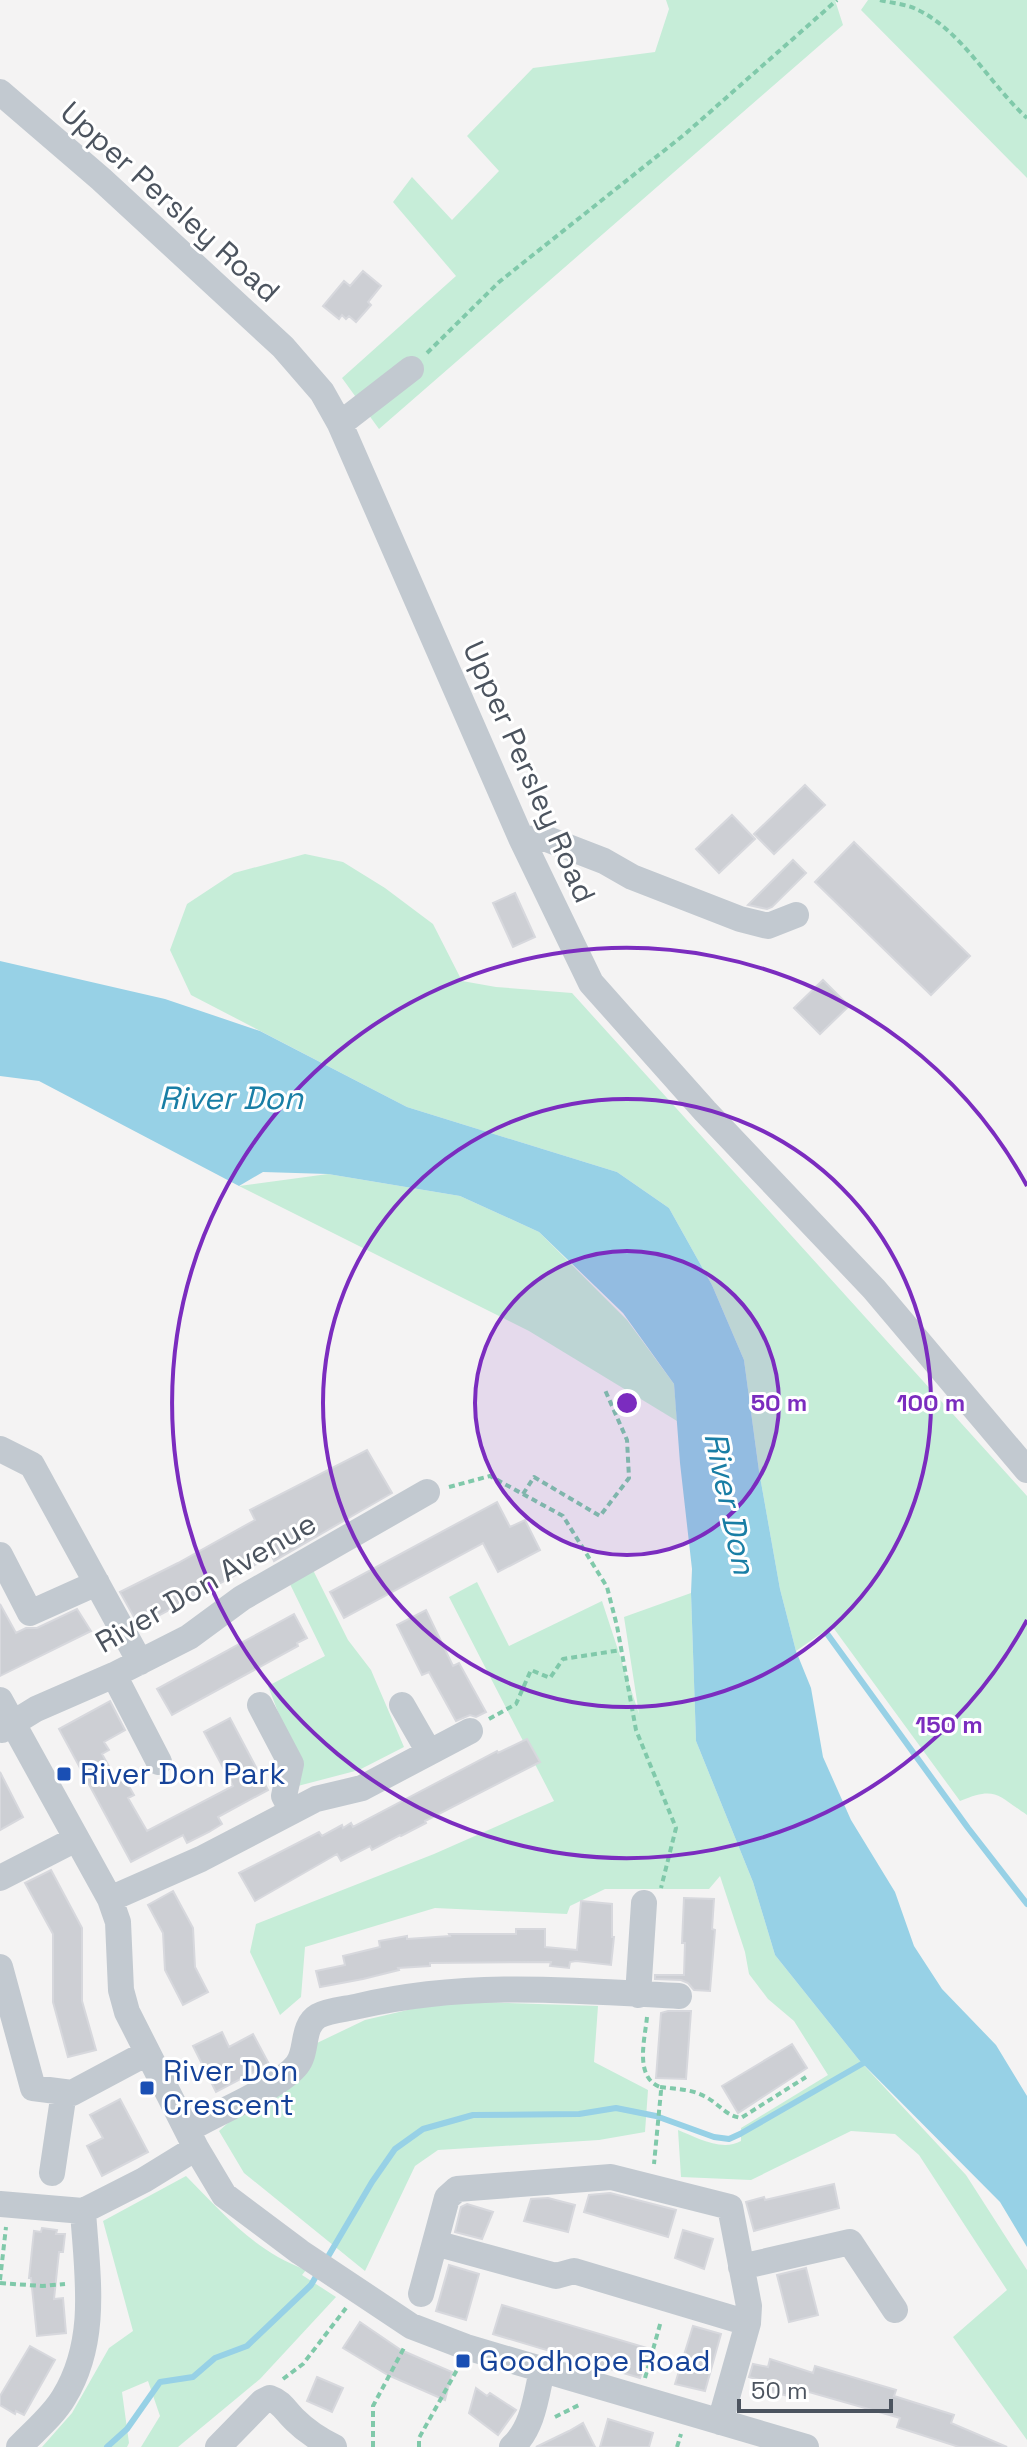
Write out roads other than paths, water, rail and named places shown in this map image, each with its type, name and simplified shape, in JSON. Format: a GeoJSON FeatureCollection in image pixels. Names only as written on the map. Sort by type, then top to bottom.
{"type":"FeatureCollection","features":[{"type":"Feature","properties":{"kind":"street","name":"Upper Persley Road"},"geometry":{"type":"LineString","coordinates":[[0,92],[101,179],[283,347],[322,392],[340,424],[521,838],[591,983],[705,1111],[874,1289],[1027,1470]]}},
{"type":"Feature","properties":{"kind":"street"},"geometry":{"type":"LineString","coordinates":[[340,424],[411,369]]}},
{"type":"Feature","properties":{"kind":"street"},"geometry":{"type":"LineString","coordinates":[[521,838],[547,839],[604,861],[632,877],[740,919],[768,926],[796,915]]}},
{"type":"Feature","properties":{"kind":"street"},"geometry":{"type":"LineString","coordinates":[[0,1449],[32,1465],[140,1662]]}},
{"type":"Feature","properties":{"kind":"street","name":"River Don Avenue"},"geometry":{"type":"LineString","coordinates":[[7,1728],[36,1709],[114,1675],[189,1637],[242,1598],[427,1492]]}},
{"type":"Feature","properties":{"kind":"street"},"geometry":{"type":"LineString","coordinates":[[0,1555],[30,1613],[97,1583]]}},
{"type":"Feature","properties":{"kind":"street"},"geometry":{"type":"LineString","coordinates":[[114,1675],[159,1762]]}},
{"type":"Feature","properties":{"kind":"street"},"geometry":{"type":"LineString","coordinates":[[0,1700],[7,1728],[110,1899],[118,1922],[121,1990],[127,2012],[224,2195],[300,2252],[411,2326],[466,2347],[720,2422],[767,2442],[806,2447]]}},
{"type":"Feature","properties":{"kind":"street"},"geometry":{"type":"LineString","coordinates":[[260,1705],[291,1764],[284,1796],[292,1811]]}},
{"type":"Feature","properties":{"kind":"street"},"geometry":{"type":"LineString","coordinates":[[402,1705],[429,1752]]}},
{"type":"Feature","properties":{"kind":"street"},"geometry":{"type":"LineString","coordinates":[[110,1899],[201,1859],[316,1799],[362,1788],[470,1731]]}},
{"type":"Feature","properties":{"kind":"street"},"geometry":{"type":"LineString","coordinates":[[0,1878],[76,1839]]}},
{"type":"Feature","properties":{"kind":"street"},"geometry":{"type":"LineString","coordinates":[[4,2204],[83,2211],[144,2180],[192,2139],[286,2076],[299,2063],[309,2025],[318,2016],[385,2000],[444,1991],[548,1989],[659,1995],[644,1903]]}},
{"type":"Feature","properties":{"kind":"street"},"geometry":{"type":"LineString","coordinates":[[0,1967],[33,2088],[72,2093],[147,2053]]}},
{"type":"Feature","properties":{"kind":"street"},"geometry":{"type":"LineString","coordinates":[[52,2173],[64,2092]]}},
{"type":"Feature","properties":{"kind":"street"},"geometry":{"type":"LineString","coordinates":[[421,2294],[447,2198],[457,2189],[611,2177],[730,2207],[749,2306],[748,2323],[720,2422]]}},
{"type":"Feature","properties":{"kind":"street"},"geometry":{"type":"LineString","coordinates":[[19,2447],[56,2410],[80,2362],[89,2314],[83,2211]]}},
{"type":"Feature","properties":{"kind":"street"},"geometry":{"type":"LineString","coordinates":[[741,2267],[850,2242],[895,2310]]}},
{"type":"Feature","properties":{"kind":"street"},"geometry":{"type":"LineString","coordinates":[[435,2243],[556,2276],[574,2271],[748,2323]]}},
{"type":"Feature","properties":{"kind":"street"},"geometry":{"type":"LineString","coordinates":[[512,2447],[522,2438],[530,2420],[542,2370]]}},
{"type":"Feature","properties":{"kind":"street"},"geometry":{"type":"LineString","coordinates":[[218,2447],[262,2402],[270,2398],[278,2401],[294,2420],[319,2440],[334,2447]]}},
{"type":"Feature","properties":{"kind":"street"},"geometry":{"type":"LineString","coordinates":[[0,2435],[9,2447]]}},
{"type":"Feature","properties":{"kind":"water","name":"River Don"},"geometry":{"type":"Polygon","coordinates":[[[0,961],[165,999],[260,1031],[407,1107],[617,1172],[669,1208],[712,1285],[744,1360],[759,1471],[780,1589],[796,1651],[811,1688],[823,1757],[851,1820],[895,1892],[914,1946],[942,1989],[996,2045],[1027,2096],[1027,2247],[1000,2202],[859,2060],[775,1955],[753,1882],[696,1741],[692,1569],[674,1384],[623,1313],[539,1232],[460,1196],[328,1174],[263,1172],[239,1186],[39,1081],[0,1076],[0,961]]]}},
{"type":"Feature","properties":{"kind":"waterway"},"geometry":{"type":"LineString","coordinates":[[828,1635],[1027,1904]]}},
{"type":"Feature","properties":{"kind":"waterway"},"geometry":{"type":"LineString","coordinates":[[326,2260],[395,2149],[423,2129],[473,2115],[579,2114],[616,2108],[656,2116],[714,2137],[729,2139],[867,2061]]}},
{"type":"Feature","properties":{"kind":"waterway"},"geometry":{"type":"LineString","coordinates":[[107,2447],[127,2429],[160,2382],[193,2377],[215,2358],[247,2346],[311,2285],[318,2273]]}},
{"type":"Feature","properties":{"kind":"place","name":"River Don Park"},"geometry":{"type":"Point","coordinates":[64,1774]}},
{"type":"Feature","properties":{"kind":"place","name":"River Don Crescent"},"geometry":{"type":"Point","coordinates":[147,2088]}},
{"type":"Feature","properties":{"kind":"place","name":"Goodhope Road"},"geometry":{"type":"Point","coordinates":[463,2361]}}]}
